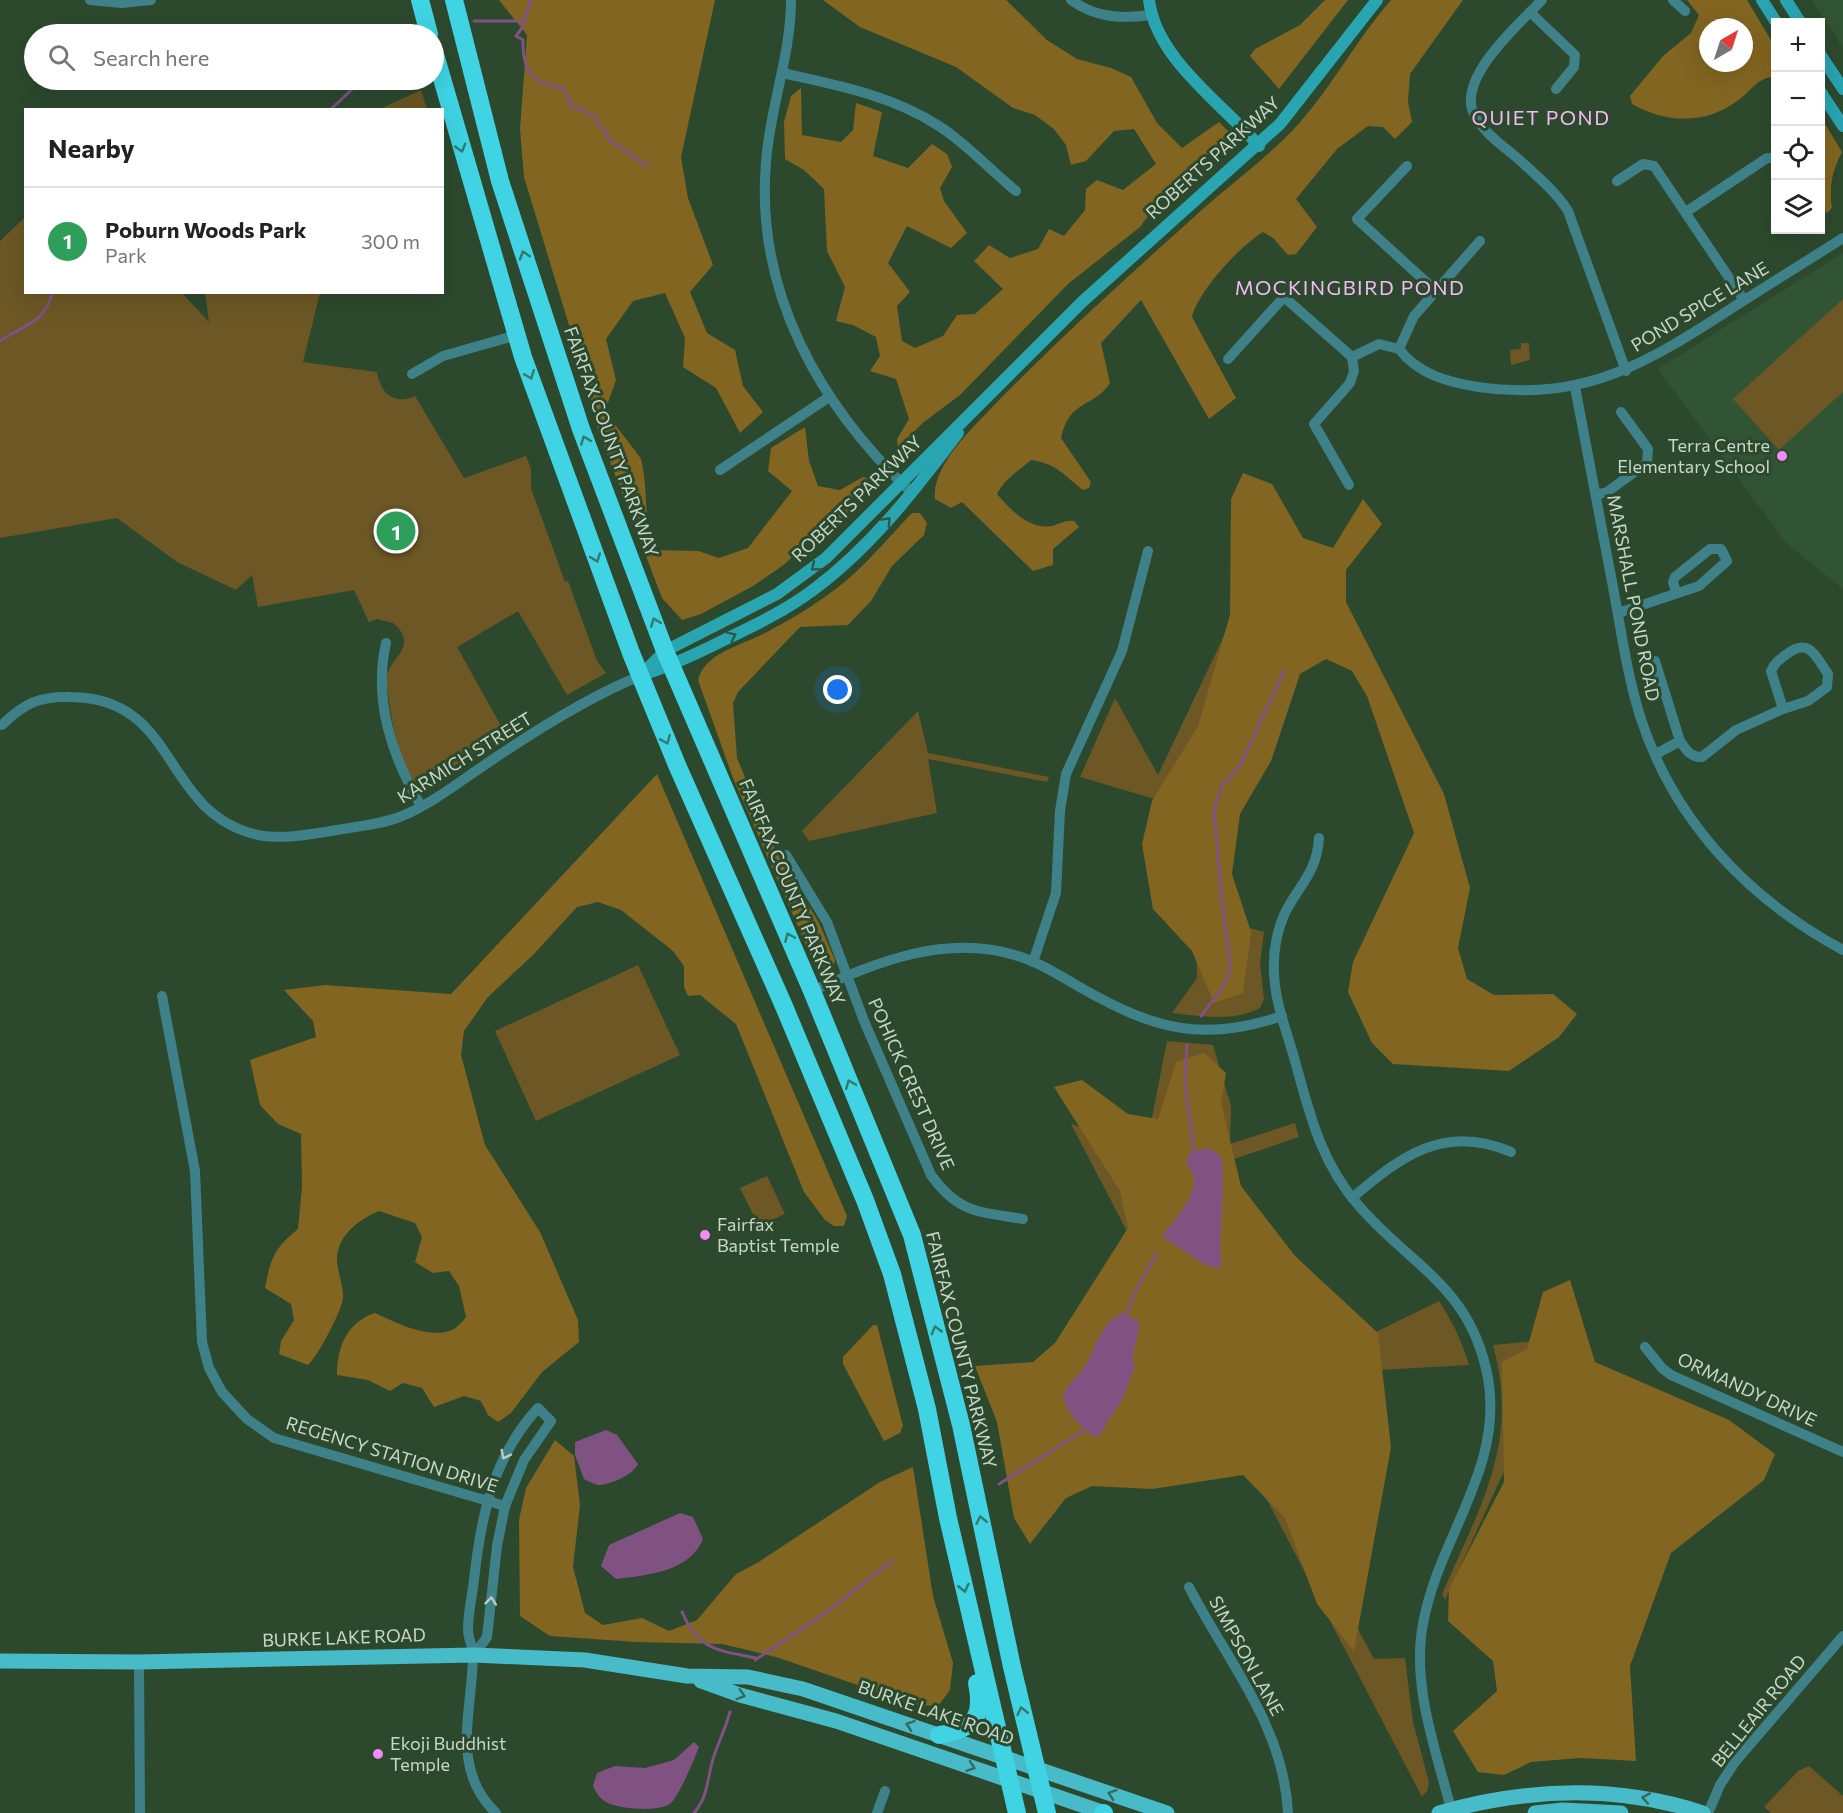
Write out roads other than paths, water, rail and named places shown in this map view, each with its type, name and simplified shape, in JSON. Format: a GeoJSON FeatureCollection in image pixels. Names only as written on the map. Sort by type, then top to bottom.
{"type":"FeatureCollection","features":[{"type":"Feature","properties":{"kind":"highway"},"geometry":{"type":"LineString","coordinates":[[420,0],[426,24]]}},
{"type":"Feature","properties":{"kind":"highway","name":"FAIRFAX COUNTY PARKWAY"},"geometry":{"type":"LineString","coordinates":[[454,0],[500,181],[581,429],[668,658],[812,991],[912,1235],[961,1425],[1047,1813]]}},
{"type":"Feature","properties":{"kind":"highway"},"geometry":{"type":"LineString","coordinates":[[444,85],[517,335],[640,676],[783,1004],[879,1237],[901,1306],[927,1409],[971,1618],[1017,1813]]}},
{"type":"Feature","properties":{"kind":"highway"},"geometry":{"type":"LineString","coordinates":[[939,1735],[960,1731],[970,1725],[979,1709],[971,1618]]}},
{"type":"Feature","properties":{"kind":"main road"},"geometry":{"type":"LineString","coordinates":[[1149,0],[1151,15],[1158,32],[1175,58],[1259,146]]}},
{"type":"Feature","properties":{"kind":"main road","name":"ROBERTS PARKWAY"},"geometry":{"type":"LineString","coordinates":[[640,676],[801,578],[857,530],[1006,378],[1154,236],[1259,146],[1300,101],[1377,0]]}},
{"type":"Feature","properties":{"kind":"main road"},"geometry":{"type":"LineString","coordinates":[[1762,0],[1773,18]]}},
{"type":"Feature","properties":{"kind":"main road"},"geometry":{"type":"LineString","coordinates":[[1786,0],[1797,18]]}},
{"type":"Feature","properties":{"kind":"main road"},"geometry":{"type":"LineString","coordinates":[[1825,60],[1843,89]]}},
{"type":"Feature","properties":{"kind":"main road"},"geometry":{"type":"LineString","coordinates":[[1825,97],[1843,126]]}},
{"type":"Feature","properties":{"kind":"main road","name":"ROBERTS PARKWAY"},"geometry":{"type":"LineString","coordinates":[[668,658],[780,612],[812,591],[852,558],[912,492],[958,432],[1006,378]]}},
{"type":"Feature","properties":{"kind":"main road","name":"BURKE LAKE ROAD"},"geometry":{"type":"LineString","coordinates":[[0,1661],[139,1662],[474,1655],[585,1660],[687,1676],[748,1677],[802,1689],[1167,1813]]}},
{"type":"Feature","properties":{"kind":"main road","name":"BURKE LAKE ROAD"},"geometry":{"type":"LineString","coordinates":[[687,1676],[740,1695],[837,1721],[1104,1813]]}},
{"type":"Feature","properties":{"kind":"main road"},"geometry":{"type":"LineString","coordinates":[[1447,1812],[1528,1795],[1595,1791],[1653,1799],[1703,1813]]}},
{"type":"Feature","properties":{"kind":"main road"},"geometry":{"type":"LineString","coordinates":[[1536,1813],[1563,1810],[1621,1813]]}},
{"type":"Feature","properties":{"kind":"street"},"geometry":{"type":"LineString","coordinates":[[90,0],[123,3],[151,0]]}},
{"type":"Feature","properties":{"kind":"street"},"geometry":{"type":"LineString","coordinates":[[791,0],[789,37],[772,113],[766,163],[765,193],[770,244],[791,325],[829,397],[868,448],[912,492]]}},
{"type":"Feature","properties":{"kind":"street"},"geometry":{"type":"LineString","coordinates":[[1071,0],[1095,13],[1113,18],[1151,15]]}},
{"type":"Feature","properties":{"kind":"street"},"geometry":{"type":"LineString","coordinates":[[1542,0],[1506,36],[1471,90],[1470,104],[1479,123],[1553,191],[1568,211],[1626,371]]}},
{"type":"Feature","properties":{"kind":"street"},"geometry":{"type":"LineString","coordinates":[[1673,0],[1685,11]]}},
{"type":"Feature","properties":{"kind":"street"},"geometry":{"type":"LineString","coordinates":[[1530,12],[1575,55],[1574,67],[1556,89]]}},
{"type":"Feature","properties":{"kind":"street"},"geometry":{"type":"LineString","coordinates":[[782,73],[864,92],[925,118],[953,136],[1016,191]]}},
{"type":"Feature","properties":{"kind":"street"},"geometry":{"type":"LineString","coordinates":[[1686,212],[1767,158],[1771,158]]}},
{"type":"Feature","properties":{"kind":"street"},"geometry":{"type":"LineString","coordinates":[[1617,181],[1643,164],[1650,164],[1658,171],[1744,300]]}},
{"type":"Feature","properties":{"kind":"street"},"geometry":{"type":"LineString","coordinates":[[1407,166],[1357,219],[1436,291]]}},
{"type":"Feature","properties":{"kind":"street","name":"POND SPICE LANE"},"geometry":{"type":"LineString","coordinates":[[1399,349],[1410,364],[1419,370],[1471,386],[1533,390],[1575,387],[1626,371],[1682,341],[1843,238]]}},
{"type":"Feature","properties":{"kind":"street"},"geometry":{"type":"LineString","coordinates":[[1352,357],[1379,344],[1399,349],[1414,316],[1480,241]]}},
{"type":"Feature","properties":{"kind":"street"},"geometry":{"type":"LineString","coordinates":[[1228,359],[1284,297],[1352,357],[1354,371],[1350,383],[1314,424],[1349,484]]}},
{"type":"Feature","properties":{"kind":"street"},"geometry":{"type":"LineString","coordinates":[[412,374],[442,356],[517,335]]}},
{"type":"Feature","properties":{"kind":"street","name":"MARSHALL POND ROAD"},"geometry":{"type":"LineString","coordinates":[[1575,387],[1632,685],[1641,717],[1656,754],[1681,804],[1729,866],[1784,914],[1843,950]]}},
{"type":"Feature","properties":{"kind":"street"},"geometry":{"type":"LineString","coordinates":[[720,470],[829,397]]}},
{"type":"Feature","properties":{"kind":"street"},"geometry":{"type":"LineString","coordinates":[[1596,495],[1607,492],[1647,463],[1650,456],[1648,449],[1622,412]]}},
{"type":"Feature","properties":{"kind":"street"},"geometry":{"type":"LineString","coordinates":[[1618,613],[1699,586],[1723,567],[1726,556],[1721,549],[1710,549],[1675,577],[1673,582],[1676,592]]}},
{"type":"Feature","properties":{"kind":"street"},"geometry":{"type":"LineString","coordinates":[[1033,962],[1056,893],[1060,811],[1066,774],[1122,651],[1148,551]]}},
{"type":"Feature","properties":{"kind":"street"},"geometry":{"type":"LineString","coordinates":[[386,644],[381,680],[388,729],[397,759],[421,806]]}},
{"type":"Feature","properties":{"kind":"street"},"geometry":{"type":"LineString","coordinates":[[1655,661],[1680,741],[1695,757],[1702,757],[1736,730],[1783,709],[1808,701],[1827,687],[1828,674],[1811,650],[1803,646],[1788,653],[1773,665],[1771,670],[1783,709]]}},
{"type":"Feature","properties":{"kind":"street","name":"KARMICH STREET"},"geometry":{"type":"LineString","coordinates":[[2,725],[18,708],[46,699],[82,697],[114,705],[135,717],[153,734],[204,808],[234,827],[254,834],[278,837],[309,835],[401,817],[445,793],[519,743],[620,684],[640,676]]}},
{"type":"Feature","properties":{"kind":"street"},"geometry":{"type":"LineString","coordinates":[[1656,754],[1680,741]]}},
{"type":"Feature","properties":{"kind":"street"},"geometry":{"type":"LineString","coordinates":[[1319,838],[1315,865],[1285,914],[1275,942],[1274,978],[1282,1016],[1316,1138],[1330,1167],[1352,1198],[1389,1236],[1427,1268],[1451,1295],[1475,1336],[1488,1379],[1491,1418],[1484,1461],[1433,1583],[1420,1641],[1425,1699],[1447,1812]]}},
{"type":"Feature","properties":{"kind":"street","name":"POHICK CREST DRIVE"},"geometry":{"type":"LineString","coordinates":[[786,855],[827,922],[846,976],[918,1150],[944,1194],[976,1212],[1023,1219]]}},
{"type":"Feature","properties":{"kind":"street"},"geometry":{"type":"LineString","coordinates":[[812,991],[898,957],[947,947],[1017,955],[1131,1015],[1169,1027],[1226,1030],[1282,1016]]}},
{"type":"Feature","properties":{"kind":"street","name":"REGENCY STATION DRIVE"},"geometry":{"type":"LineString","coordinates":[[162,996],[195,1172],[202,1342],[209,1368],[222,1392],[247,1419],[284,1442],[505,1506]]}},
{"type":"Feature","properties":{"kind":"street"},"geometry":{"type":"LineString","coordinates":[[1352,1198],[1380,1174],[1409,1155],[1438,1144],[1475,1140],[1511,1152]]}},
{"type":"Feature","properties":{"kind":"street","name":"ORMANDY DRIVE"},"geometry":{"type":"LineString","coordinates":[[1646,1347],[1662,1368],[1671,1375],[1843,1452]]}},
{"type":"Feature","properties":{"kind":"street"},"geometry":{"type":"LineString","coordinates":[[474,1655],[487,1637],[497,1546],[505,1506],[524,1460],[551,1421],[538,1408],[523,1424],[506,1451],[486,1501],[478,1539],[468,1633],[474,1655],[467,1714],[467,1761],[475,1785],[496,1813]]}},
{"type":"Feature","properties":{"kind":"street","name":"SIMPSON LANE"},"geometry":{"type":"LineString","coordinates":[[1189,1587],[1259,1707],[1276,1745],[1287,1793],[1288,1813]]}},
{"type":"Feature","properties":{"kind":"street","name":"BELLEAIR ROAD"},"geometry":{"type":"LineString","coordinates":[[1708,1813],[1716,1792],[1735,1762],[1843,1636]]}},
{"type":"Feature","properties":{"kind":"street"},"geometry":{"type":"LineString","coordinates":[[139,1662],[140,1813]]}},
{"type":"Feature","properties":{"kind":"street"},"geometry":{"type":"LineString","coordinates":[[877,1813],[885,1791]]}},
{"type":"Feature","properties":{"kind":"waterway"},"geometry":{"type":"LineString","coordinates":[[531,0],[522,28],[516,36],[523,40],[525,60],[531,74],[544,83],[563,88],[572,106],[597,117],[597,124],[605,131],[609,140],[647,166]]}},
{"type":"Feature","properties":{"kind":"waterway"},"geometry":{"type":"LineString","coordinates":[[474,21],[523,21]]}},
{"type":"Feature","properties":{"kind":"waterway"},"geometry":{"type":"LineString","coordinates":[[332,108],[351,90]]}},
{"type":"Feature","properties":{"kind":"waterway"},"geometry":{"type":"LineString","coordinates":[[0,341],[39,317],[45,310],[51,294]]}},
{"type":"Feature","properties":{"kind":"waterway"},"geometry":{"type":"LineString","coordinates":[[1201,1016],[1228,977],[1230,960],[1222,902],[1214,810],[1222,786],[1241,764],[1284,671]]}},
{"type":"Feature","properties":{"kind":"waterway"},"geometry":{"type":"LineString","coordinates":[[1187,1045],[1185,1081],[1194,1153]]}},
{"type":"Feature","properties":{"kind":"waterway"},"geometry":{"type":"LineString","coordinates":[[1125,1316],[1137,1288],[1157,1253]]}},
{"type":"Feature","properties":{"kind":"waterway"},"geometry":{"type":"LineString","coordinates":[[999,1484],[1088,1428]]}},
{"type":"Feature","properties":{"kind":"waterway"},"geometry":{"type":"LineString","coordinates":[[755,1660],[824,1614],[893,1560]]}},
{"type":"Feature","properties":{"kind":"waterway"},"geometry":{"type":"LineString","coordinates":[[682,1612],[695,1635],[711,1647],[756,1658]]}},
{"type":"Feature","properties":{"kind":"waterway"},"geometry":{"type":"LineString","coordinates":[[694,1813],[705,1793],[714,1756],[730,1712]]}},
{"type":"Feature","properties":{"kind":"place","name":"Terra Centre Elementary School"},"geometry":{"type":"Point","coordinates":[1782,456]}},
{"type":"Feature","properties":{"kind":"place","name":"Poburn Woods Park"},"geometry":{"type":"Point","coordinates":[396,531]}},
{"type":"Feature","properties":{"kind":"place","name":"Fairfax Baptist Temple"},"geometry":{"type":"Point","coordinates":[705,1235]}},
{"type":"Feature","properties":{"kind":"place","name":"Ekoji Buddhist Temple"},"geometry":{"type":"Point","coordinates":[378,1754]}},
{"type":"Feature","properties":{"kind":"district","name":"QUIET POND"},"geometry":{"type":"Point","coordinates":[1541,118]}},
{"type":"Feature","properties":{"kind":"district","name":"MOCKINGBIRD POND"},"geometry":{"type":"Point","coordinates":[1350,288]}}]}
